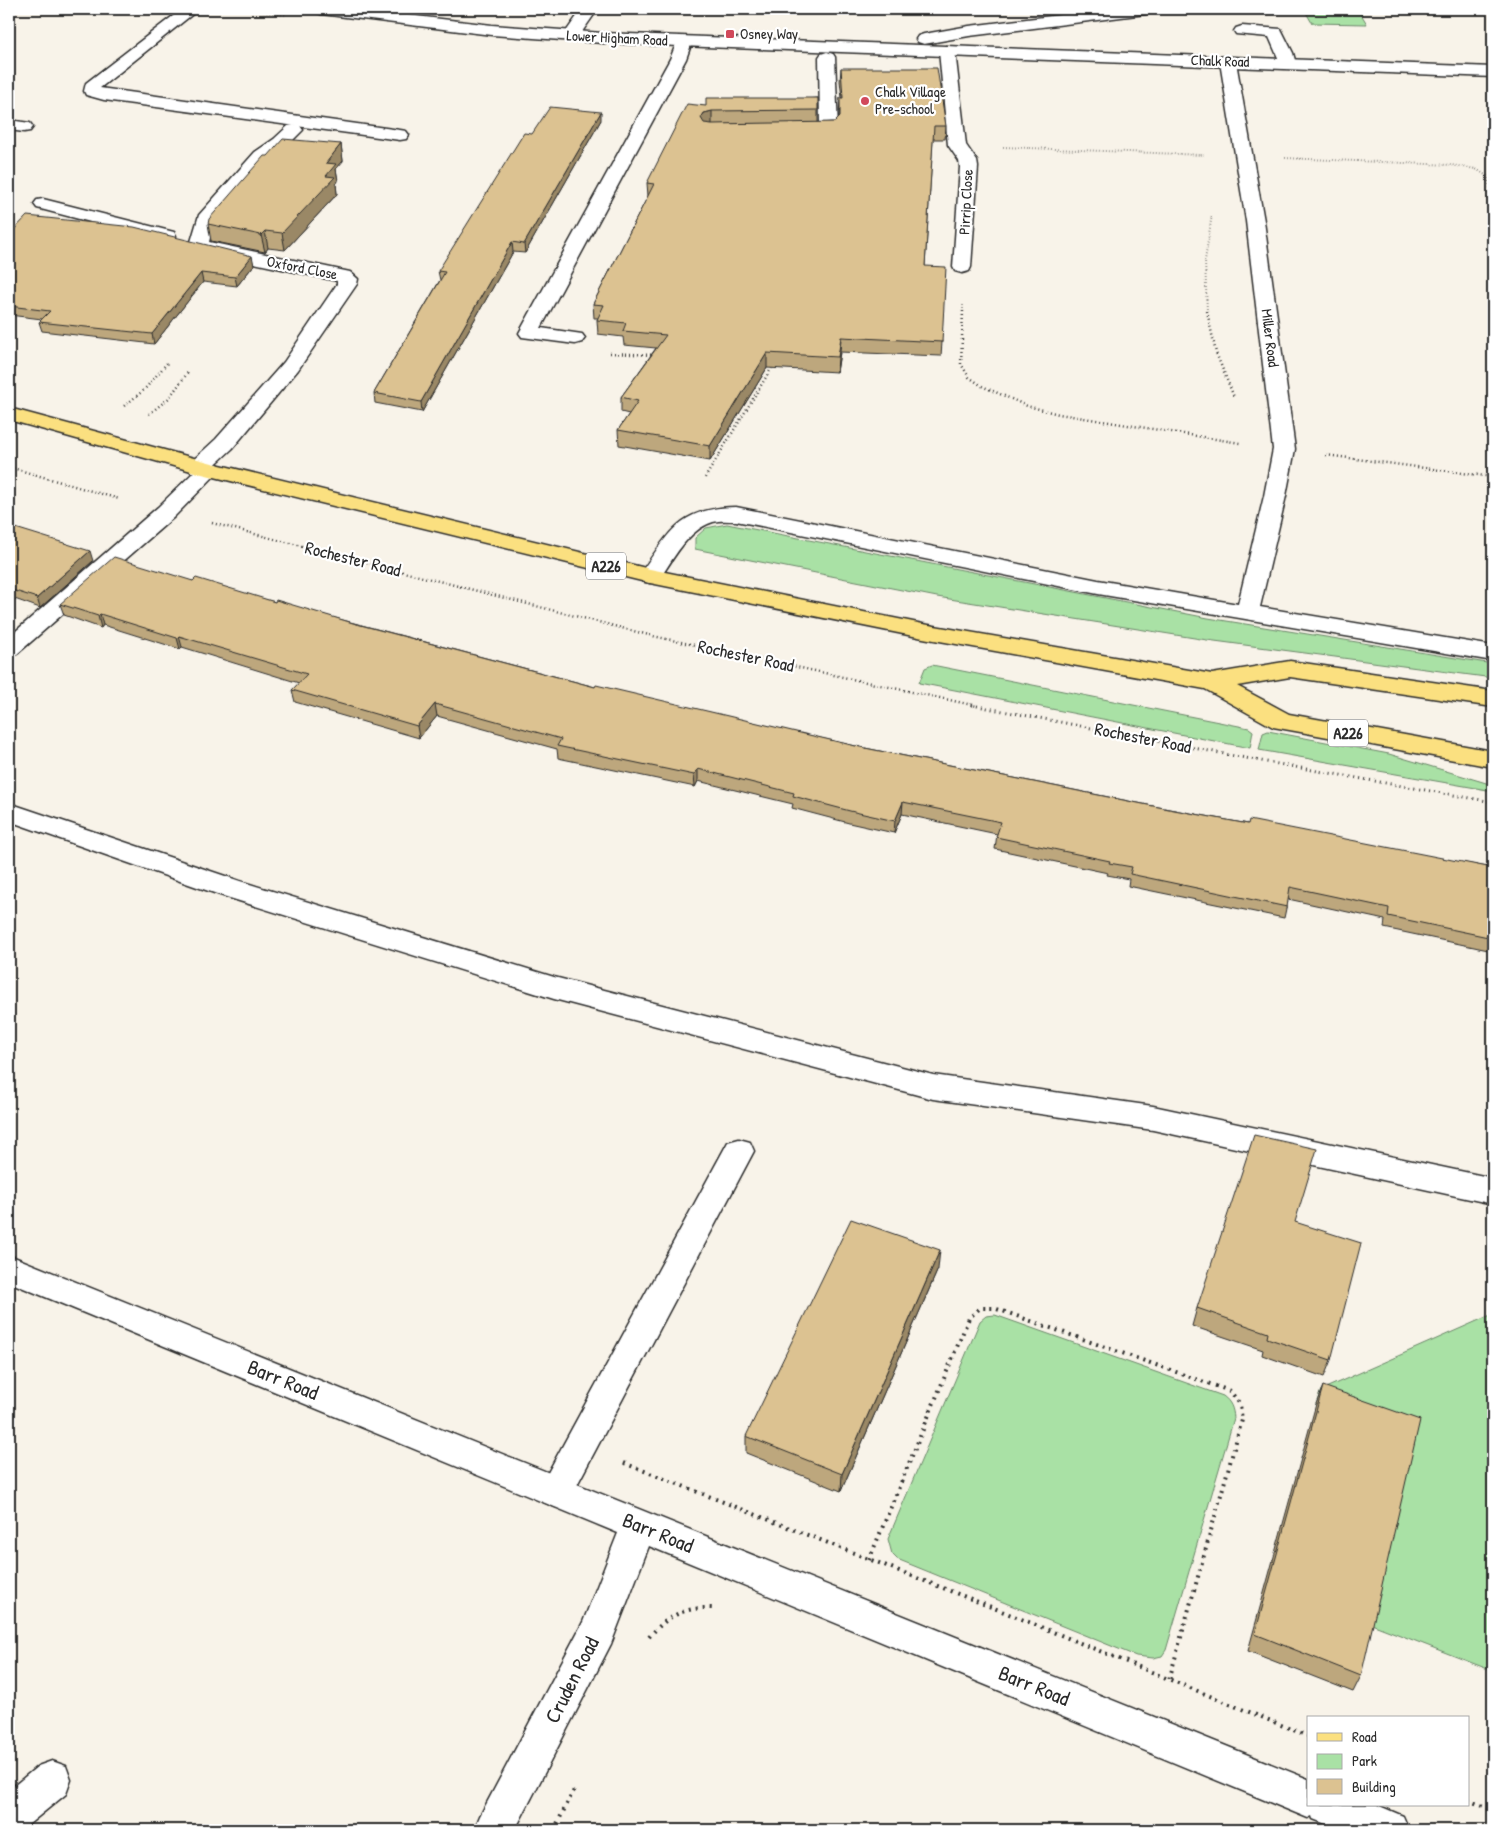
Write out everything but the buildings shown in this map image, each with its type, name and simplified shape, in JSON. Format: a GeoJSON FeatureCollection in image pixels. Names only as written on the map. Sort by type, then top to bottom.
{"type":"FeatureCollection","features":[{"type":"Feature","properties":{"kind":"main road","name":"A226"},"geometry":{"type":"LineString","coordinates":[[9,414],[205,468],[650,576],[923,631],[1212,682],[1282,721],[1493,759]]}},
{"type":"Feature","properties":{"kind":"main road","name":"A226"},"geometry":{"type":"LineString","coordinates":[[1212,682],[1290,669],[1493,699]]}},
{"type":"Feature","properties":{"kind":"street"},"geometry":{"type":"LineString","coordinates":[[191,9],[92,86],[92,91],[104,95],[400,135]]}},
{"type":"Feature","properties":{"kind":"street","name":"Lower Higham Road"},"geometry":{"type":"LineString","coordinates":[[321,9],[436,24],[571,36],[947,51]]}},
{"type":"Feature","properties":{"kind":"street"},"geometry":{"type":"LineString","coordinates":[[571,36],[590,9]]}},
{"type":"Feature","properties":{"kind":"street"},"geometry":{"type":"LineString","coordinates":[[914,50],[915,41],[929,37],[1145,9]]}},
{"type":"Feature","properties":{"kind":"street"},"geometry":{"type":"LineString","coordinates":[[1242,31],[1274,32],[1281,44],[1288,64]]}},
{"type":"Feature","properties":{"kind":"street"},"geometry":{"type":"LineString","coordinates":[[575,338],[530,333],[678,59],[684,42]]}},
{"type":"Feature","properties":{"kind":"street","name":"Chalk Road"},"geometry":{"type":"LineString","coordinates":[[947,51],[1493,72]]}},
{"type":"Feature","properties":{"kind":"street","name":"Pirrip Close"},"geometry":{"type":"LineString","coordinates":[[947,51],[957,146],[968,162],[969,167],[962,267]]}},
{"type":"Feature","properties":{"kind":"street"},"geometry":{"type":"LineString","coordinates":[[780,131],[829,130],[827,58]]}},
{"type":"Feature","properties":{"kind":"street","name":"Miller Road"},"geometry":{"type":"LineString","coordinates":[[1228,62],[1255,221],[1284,449],[1275,496],[1247,613]]}},
{"type":"Feature","properties":{"kind":"street"},"geometry":{"type":"LineString","coordinates":[[43,204],[200,245],[205,220],[261,156],[280,143],[294,130]]}},
{"type":"Feature","properties":{"kind":"street","name":"Oxford Close"},"geometry":{"type":"LineString","coordinates":[[200,245],[281,264],[344,276],[348,279],[347,284],[291,366],[205,468]]}},
{"type":"Feature","properties":{"kind":"street"},"geometry":{"type":"LineString","coordinates":[[9,649],[166,512],[205,468]]}},
{"type":"Feature","properties":{"kind":"street"},"geometry":{"type":"LineString","coordinates":[[650,576],[684,529],[692,522],[702,516],[725,513],[744,515],[1089,585],[1493,654]]}},
{"type":"Feature","properties":{"kind":"street"},"geometry":{"type":"LineString","coordinates":[[9,812],[230,888],[554,988],[933,1087],[1153,1118],[1493,1191]]}},
{"type":"Feature","properties":{"kind":"street"},"geometry":{"type":"LineString","coordinates":[[556,1491],[739,1151]]}},
{"type":"Feature","properties":{"kind":"street","name":"Barr Road"},"geometry":{"type":"LineString","coordinates":[[9,1268],[1307,1798]]}},
{"type":"Feature","properties":{"kind":"street","name":"Cruden Road"},"geometry":{"type":"LineString","coordinates":[[494,1830],[598,1631],[639,1525]]}},
{"type":"Feature","properties":{"kind":"street"},"geometry":{"type":"LineString","coordinates":[[9,1815],[52,1780]]}},
{"type":"Feature","properties":{"kind":"street"},"geometry":{"type":"LineString","coordinates":[[1329,1806],[1388,1830]]}},
{"type":"Feature","properties":{"kind":"path"},"geometry":{"type":"LineString","coordinates":[[243,9],[290,15]]}},
{"type":"Feature","properties":{"kind":"path"},"geometry":{"type":"LineString","coordinates":[[1213,208],[1205,249],[1204,287],[1207,322],[1221,367],[1236,401]]}},
{"type":"Feature","properties":{"kind":"path"},"geometry":{"type":"LineString","coordinates":[[962,267],[961,364],[969,377],[982,386],[1027,406],[1059,414],[1284,449],[1493,477]]}},
{"type":"Feature","properties":{"kind":"path"},"geometry":{"type":"LineString","coordinates":[[603,353],[659,355]]}},
{"type":"Feature","properties":{"kind":"path"},"geometry":{"type":"LineString","coordinates":[[702,482],[772,369],[774,363],[772,360]]}},
{"type":"Feature","properties":{"kind":"path"},"geometry":{"type":"LineString","coordinates":[[122,407],[144,390],[168,362]]}},
{"type":"Feature","properties":{"kind":"path"},"geometry":{"type":"LineString","coordinates":[[143,420],[169,398],[189,371]]}},
{"type":"Feature","properties":{"kind":"path","name":"Rochester Road"},"geometry":{"type":"LineString","coordinates":[[9,467],[166,512],[653,636],[1013,714],[1261,761],[1493,802]]}},
{"type":"Feature","properties":{"kind":"path"},"geometry":{"type":"LineString","coordinates":[[869,1560],[969,1318],[980,1308],[994,1308],[1230,1391],[1235,1394],[1241,1403],[1243,1409],[1242,1420],[1169,1680]]}},
{"type":"Feature","properties":{"kind":"path"},"geometry":{"type":"LineString","coordinates":[[580,1446],[1009,1614],[1307,1736]]}},
{"type":"Feature","properties":{"kind":"path"},"geometry":{"type":"LineString","coordinates":[[644,1646],[649,1637],[667,1617],[695,1606],[719,1608]]}},
{"type":"Feature","properties":{"kind":"path"},"geometry":{"type":"LineString","coordinates":[[554,1830],[575,1786]]}},
{"type":"Feature","properties":{"kind":"path"},"geometry":{"type":"LineString","coordinates":[[1470,1801],[1493,1810]]}},
{"type":"Feature","properties":{"kind":"green space"},"geometry":{"type":"Polygon","coordinates":[[[1304,9],[1358,9],[1367,24],[1312,23],[1304,9]]]}},
{"type":"Feature","properties":{"kind":"green space"},"geometry":{"type":"Polygon","coordinates":[[[727,524],[1208,618],[1493,664],[1493,678],[1207,640],[937,597],[695,549],[695,538],[706,528],[727,524]]]}},
{"type":"Feature","properties":{"kind":"green space"},"geometry":{"type":"Polygon","coordinates":[[[932,665],[1249,728],[1253,731],[1250,748],[919,683],[925,668],[932,665]]]}},
{"type":"Feature","properties":{"kind":"green space"},"geometry":{"type":"Polygon","coordinates":[[[1268,731],[1389,754],[1493,785],[1493,791],[1259,750],[1263,733],[1268,731]]]}},
{"type":"Feature","properties":{"kind":"green space"},"geometry":{"type":"Polygon","coordinates":[[[1493,1314],[1493,1671],[1369,1623],[1316,1404],[1321,1390],[1493,1314]]]}},
{"type":"Feature","properties":{"kind":"green space"},"geometry":{"type":"Polygon","coordinates":[[[995,1315],[1223,1396],[1231,1405],[1234,1418],[1166,1650],[1162,1656],[1153,1658],[1136,1656],[897,1559],[892,1554],[888,1539],[980,1321],[986,1316],[995,1315]]]}},
{"type":"Feature","properties":{"kind":"place","name":"Osney Way"},"geometry":{"type":"Point","coordinates":[730,34]}},
{"type":"Feature","properties":{"kind":"place","name":"Chalk Village Pre-school"},"geometry":{"type":"Point","coordinates":[865,101]}}]}
